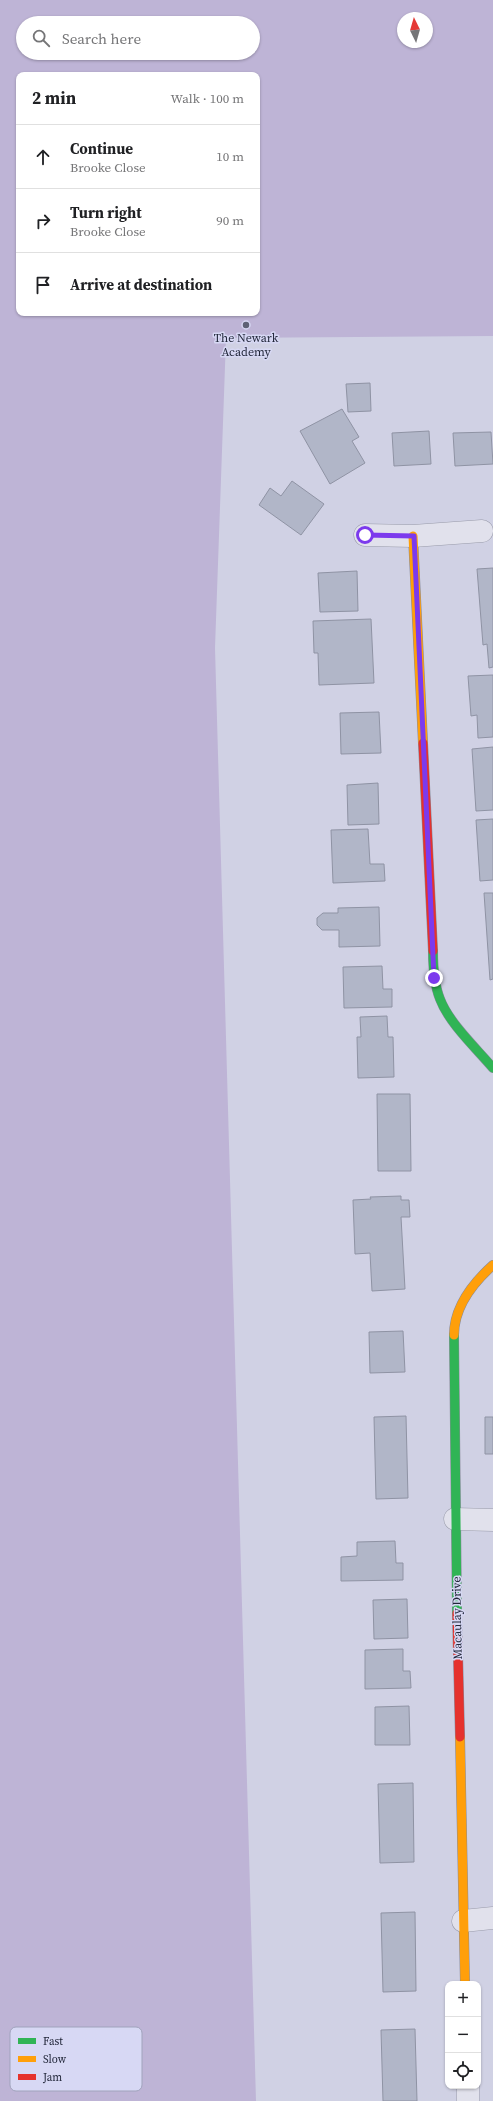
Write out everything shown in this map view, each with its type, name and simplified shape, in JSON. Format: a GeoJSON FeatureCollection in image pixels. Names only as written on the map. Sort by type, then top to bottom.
{"type":"FeatureCollection","features":[{"type":"Feature","properties":{"kind":"street"},"geometry":{"type":"LineString","coordinates":[[365,535],[414,536],[482,531]]}},
{"type":"Feature","properties":{"kind":"street"},"geometry":{"type":"LineString","coordinates":[[414,536],[434,978],[440,1000],[449,1016],[493,1068]]}},
{"type":"Feature","properties":{"kind":"street","name":"Macaulay Drive"},"geometry":{"type":"LineString","coordinates":[[465,1981],[455,1519],[454,1325],[461,1302],[473,1284],[493,1265]]}},
{"type":"Feature","properties":{"kind":"street"},"geometry":{"type":"LineString","coordinates":[[455,1519],[493,1520]]}},
{"type":"Feature","properties":{"kind":"street"},"geometry":{"type":"LineString","coordinates":[[463,1921],[493,1918]]}},
{"type":"Feature","properties":{"kind":"street"},"geometry":{"type":"LineString","coordinates":[[468,2089],[468,2101]]}},
{"type":"Feature","properties":{"kind":"shaded area"},"geometry":{"type":"Polygon","coordinates":[[[0,0],[493,0],[493,336],[226,338],[215,648],[256,2101],[0,2101],[0,0]]]}},
{"type":"Feature","properties":{"kind":"building"},"geometry":{"type":"Polygon","coordinates":[[[370,383],[371,411],[348,412],[346,384],[370,383]]]}},
{"type":"Feature","properties":{"kind":"building"},"geometry":{"type":"Polygon","coordinates":[[[342,409],[359,437],[352,441],[365,463],[330,484],[300,431],[342,409]]]}},
{"type":"Feature","properties":{"kind":"building"},"geometry":{"type":"Polygon","coordinates":[[[429,431],[431,464],[394,466],[392,433],[429,431]]]}},
{"type":"Feature","properties":{"kind":"building"},"geometry":{"type":"Polygon","coordinates":[[[491,432],[493,464],[455,466],[453,433],[491,432]]]}},
{"type":"Feature","properties":{"kind":"building"},"geometry":{"type":"Polygon","coordinates":[[[292,481],[324,504],[301,535],[259,505],[270,488],[281,496],[292,481]]]}},
{"type":"Feature","properties":{"kind":"building"},"geometry":{"type":"Polygon","coordinates":[[[493,568],[493,667],[489,668],[487,644],[483,645],[477,569],[493,568]]]}},
{"type":"Feature","properties":{"kind":"building"},"geometry":{"type":"Polygon","coordinates":[[[357,571],[358,611],[320,612],[318,573],[357,571]]]}},
{"type":"Feature","properties":{"kind":"building"},"geometry":{"type":"Polygon","coordinates":[[[371,619],[374,683],[319,685],[318,653],[314,653],[313,621],[371,619]]]}},
{"type":"Feature","properties":{"kind":"building"},"geometry":{"type":"Polygon","coordinates":[[[493,675],[493,737],[478,738],[477,715],[471,716],[468,676],[493,675]]]}},
{"type":"Feature","properties":{"kind":"building"},"geometry":{"type":"Polygon","coordinates":[[[379,712],[381,753],[341,754],[340,713],[379,712]]]}},
{"type":"Feature","properties":{"kind":"building"},"geometry":{"type":"Polygon","coordinates":[[[493,747],[493,810],[476,811],[472,749],[493,747]]]}},
{"type":"Feature","properties":{"kind":"building"},"geometry":{"type":"Polygon","coordinates":[[[378,783],[379,824],[348,825],[347,785],[378,783]]]}},
{"type":"Feature","properties":{"kind":"building"},"geometry":{"type":"Polygon","coordinates":[[[493,819],[493,880],[480,881],[476,820],[493,819]]]}},
{"type":"Feature","properties":{"kind":"building"},"geometry":{"type":"Polygon","coordinates":[[[368,829],[370,864],[384,864],[385,881],[333,883],[331,830],[368,829]]]}},
{"type":"Feature","properties":{"kind":"building"},"geometry":{"type":"Polygon","coordinates":[[[484,893],[493,893],[493,979],[490,980],[484,893]]]}},
{"type":"Feature","properties":{"kind":"building"},"geometry":{"type":"Polygon","coordinates":[[[379,907],[380,946],[339,947],[339,930],[322,930],[317,925],[317,918],[323,913],[338,913],[338,908],[379,907]]]}},
{"type":"Feature","properties":{"kind":"building"},"geometry":{"type":"Polygon","coordinates":[[[382,966],[383,989],[392,989],[392,1007],[344,1008],[343,967],[382,966]]]}},
{"type":"Feature","properties":{"kind":"building"},"geometry":{"type":"Polygon","coordinates":[[[387,1016],[388,1037],[393,1037],[394,1077],[358,1078],[357,1037],[361,1037],[360,1017],[387,1016]]]}},
{"type":"Feature","properties":{"kind":"building"},"geometry":{"type":"Polygon","coordinates":[[[377,1094],[410,1094],[411,1171],[378,1171],[377,1094]]]}},
{"type":"Feature","properties":{"kind":"building"},"geometry":{"type":"Polygon","coordinates":[[[401,1196],[401,1200],[409,1200],[410,1217],[401,1217],[405,1289],[372,1291],[370,1253],[355,1254],[353,1200],[371,1199],[370,1197],[401,1196]]]}},
{"type":"Feature","properties":{"kind":"building"},"geometry":{"type":"Polygon","coordinates":[[[403,1331],[405,1372],[370,1373],[369,1332],[403,1331]]]}},
{"type":"Feature","properties":{"kind":"building"},"geometry":{"type":"Polygon","coordinates":[[[406,1416],[408,1498],[376,1499],[374,1417],[406,1416]]]}},
{"type":"Feature","properties":{"kind":"building"},"geometry":{"type":"Polygon","coordinates":[[[485,1417],[493,1417],[493,1454],[485,1454],[485,1417]]]}},
{"type":"Feature","properties":{"kind":"building"},"geometry":{"type":"Polygon","coordinates":[[[395,1541],[396,1563],[403,1563],[403,1580],[341,1581],[341,1557],[357,1556],[357,1542],[395,1541]]]}},
{"type":"Feature","properties":{"kind":"building"},"geometry":{"type":"Polygon","coordinates":[[[407,1599],[408,1638],[374,1639],[373,1600],[407,1599]]]}},
{"type":"Feature","properties":{"kind":"building"},"geometry":{"type":"Polygon","coordinates":[[[403,1649],[403,1671],[410,1671],[411,1688],[365,1689],[365,1650],[403,1649]]]}},
{"type":"Feature","properties":{"kind":"building"},"geometry":{"type":"Polygon","coordinates":[[[409,1706],[410,1745],[375,1745],[375,1707],[409,1706]]]}},
{"type":"Feature","properties":{"kind":"building"},"geometry":{"type":"Polygon","coordinates":[[[413,1783],[414,1862],[380,1863],[378,1784],[413,1783]]]}},
{"type":"Feature","properties":{"kind":"building"},"geometry":{"type":"Polygon","coordinates":[[[415,1912],[416,1991],[383,1992],[381,1913],[415,1912]]]}},
{"type":"Feature","properties":{"kind":"building"},"geometry":{"type":"Polygon","coordinates":[[[415,2029],[417,2101],[383,2101],[381,2030],[415,2029]]]}},
{"type":"Feature","properties":{"kind":"traffic: fast"},"geometry":{"type":"LineString","coordinates":[[433,951],[435,981],[444,1008],[456,1026],[493,1068]]}},
{"type":"Feature","properties":{"kind":"traffic: fast"},"geometry":{"type":"LineString","coordinates":[[454,1335],[457,1613]]}},
{"type":"Feature","properties":{"kind":"traffic: slow"},"geometry":{"type":"LineString","coordinates":[[413,536],[423,743]]}},
{"type":"Feature","properties":{"kind":"traffic: slow"},"geometry":{"type":"LineString","coordinates":[[454,1335],[457,1315],[466,1296],[478,1280],[493,1265]]}},
{"type":"Feature","properties":{"kind":"traffic: slow"},"geometry":{"type":"LineString","coordinates":[[460,1737],[465,1981]]}},
{"type":"Feature","properties":{"kind":"traffic: jam"},"geometry":{"type":"LineString","coordinates":[[423,743],[433,951]]}},
{"type":"Feature","properties":{"kind":"traffic: jam"},"geometry":{"type":"LineString","coordinates":[[457,1613],[460,1737]]}},
{"type":"Feature","properties":{"kind":"place","name":"The Newark Academy"},"geometry":{"type":"Point","coordinates":[246,325]}},
{"type":"Feature","properties":{"kind":"route"},"geometry":{"type":"LineString","coordinates":[[365,535],[414,536],[434,978]]}}]}
